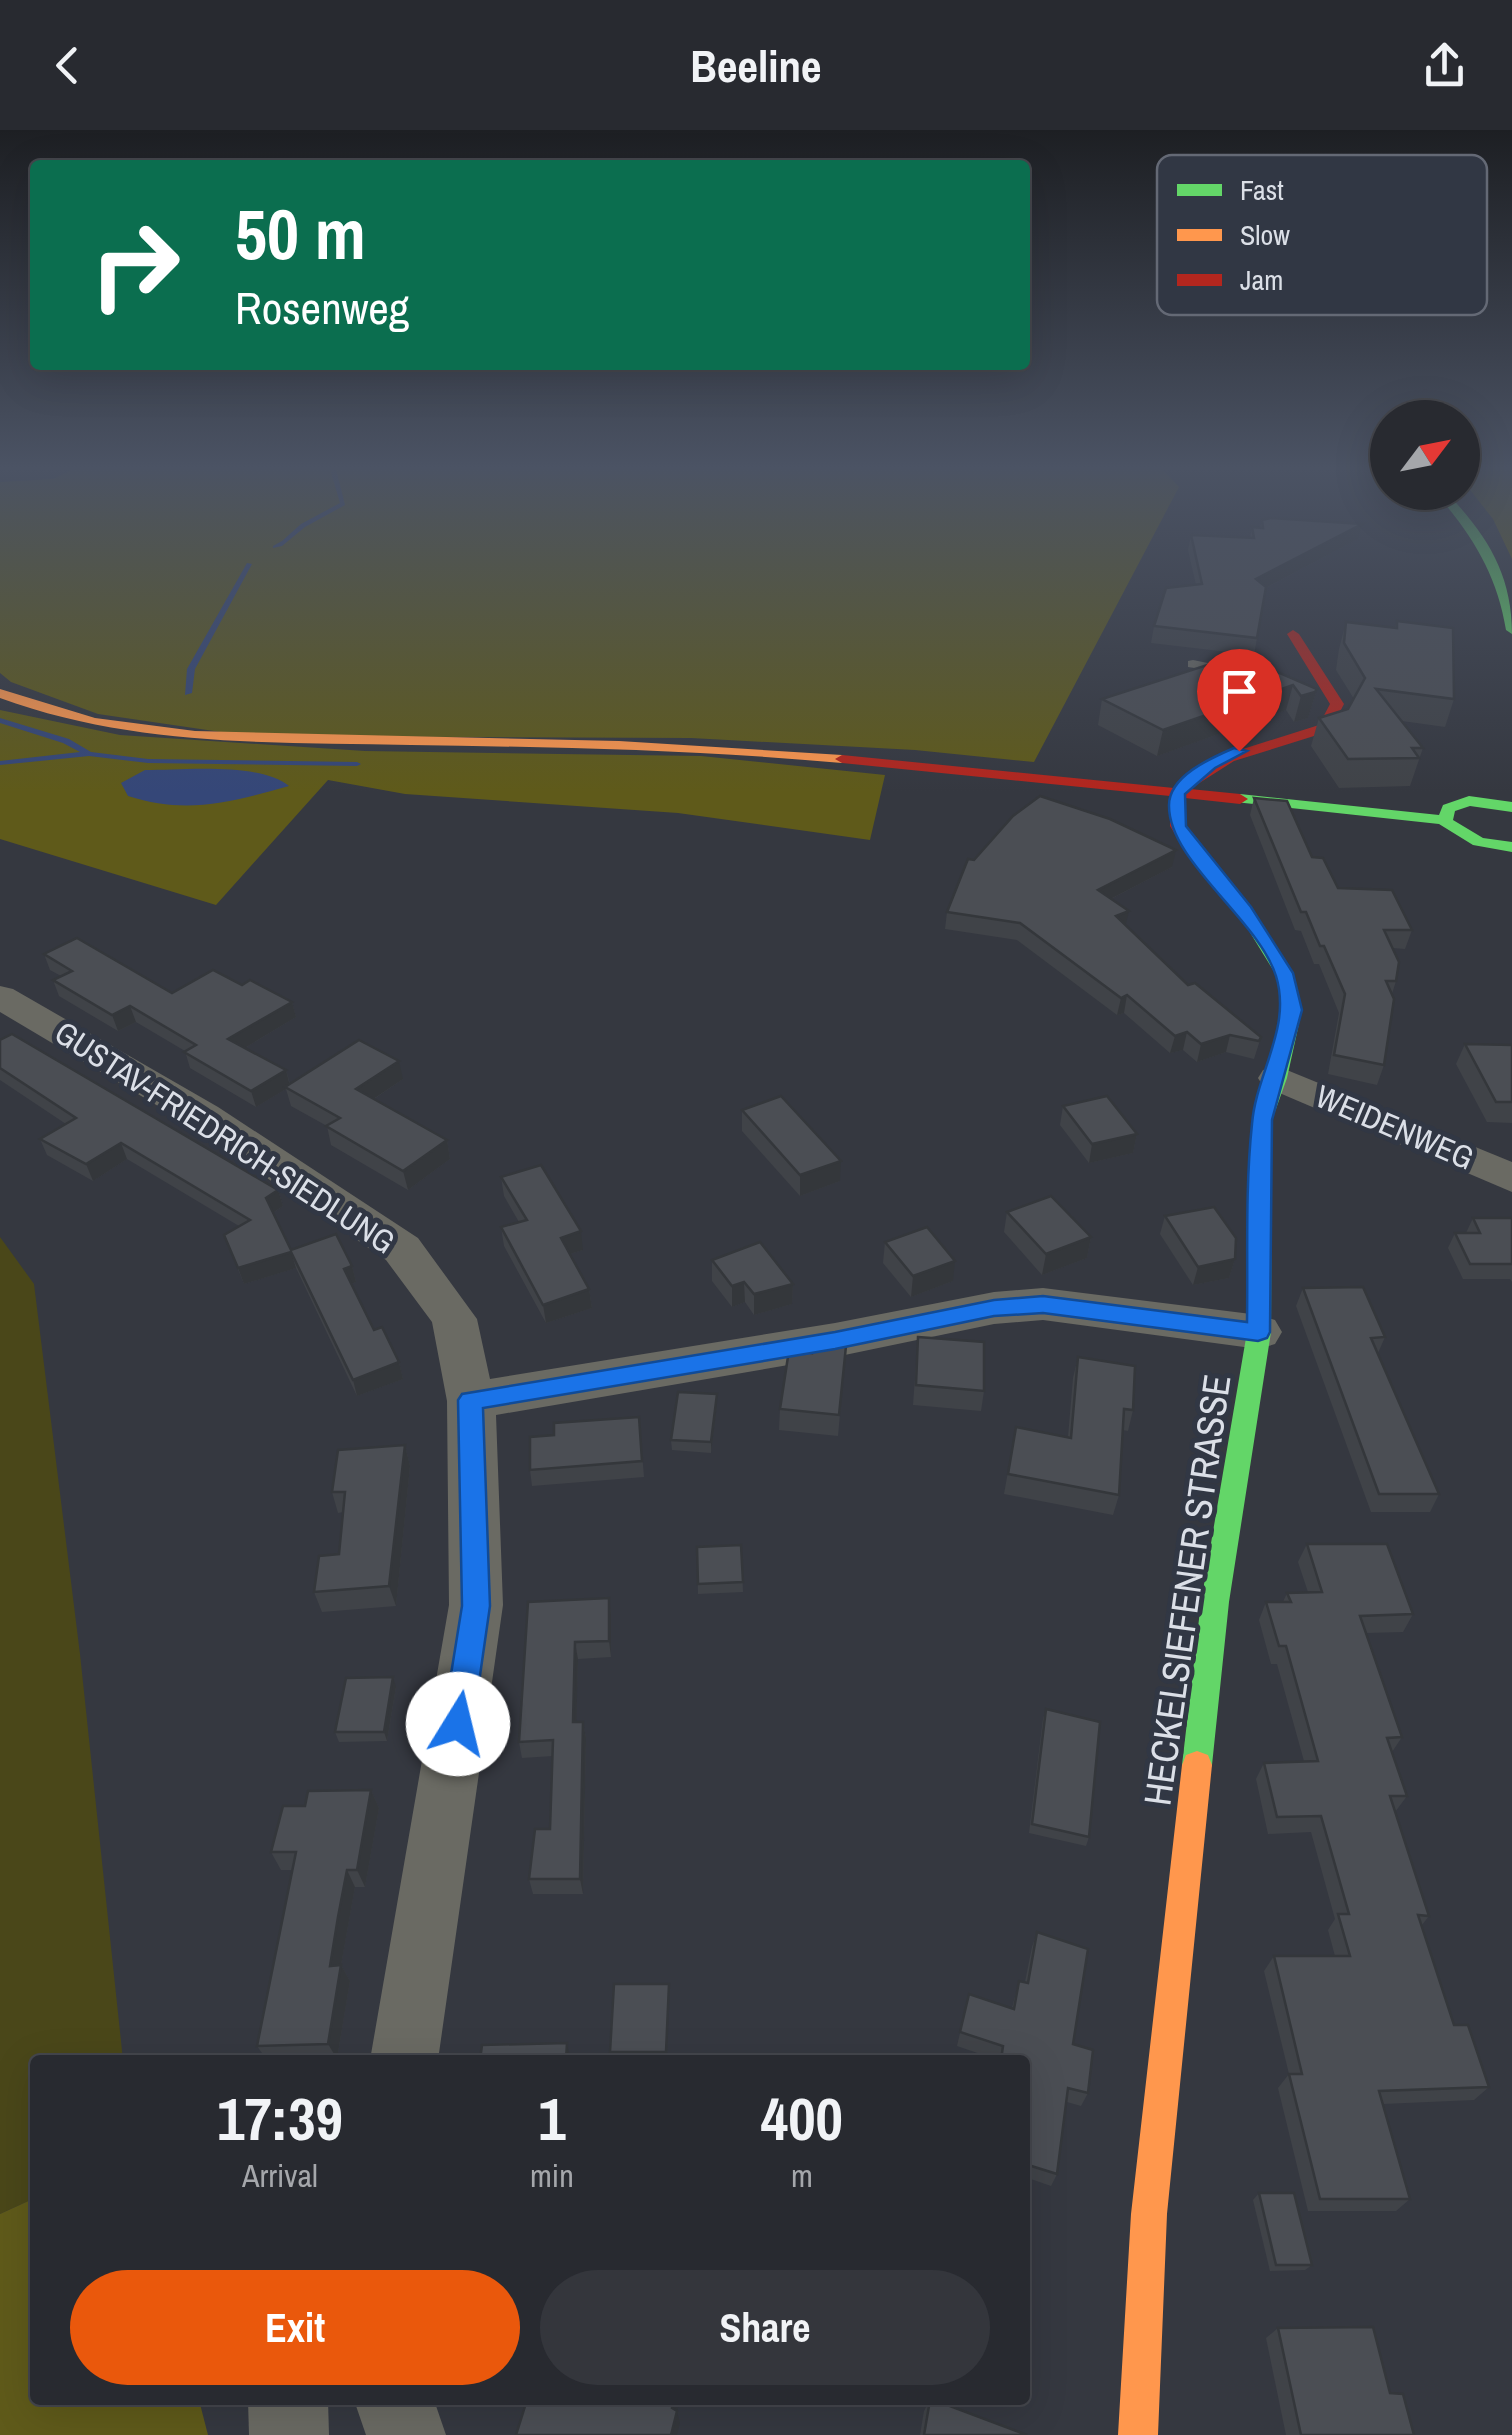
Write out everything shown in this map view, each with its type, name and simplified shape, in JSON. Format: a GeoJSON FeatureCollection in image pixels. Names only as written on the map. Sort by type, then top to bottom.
{"type":"FeatureCollection","features":[{"type":"Feature","properties":{"kind":"main road"},"geometry":{"type":"LineString","coordinates":[[1501,577],[1512,630]]}},
{"type":"Feature","properties":{"kind":"main road"},"geometry":{"type":"LineString","coordinates":[[1177,793],[1210,765],[1239,751],[1283,743],[1325,728],[1337,704],[1293,634]]}},
{"type":"Feature","properties":{"kind":"main road"},"geometry":{"type":"LineString","coordinates":[[0,693],[44,712],[193,737],[656,746],[786,753],[1445,820],[1464,837],[1512,847]]}},
{"type":"Feature","properties":{"kind":"main road","name":"HECKELSIEFENER STRASSE"},"geometry":{"type":"LineString","coordinates":[[1138,2435],[1148,2214],[1186,1864],[1216,1602],[1258,1332],[1262,1120],[1277,1078],[1292,1010],[1284,973],[1244,911],[1178,826],[1177,793]]}},
{"type":"Feature","properties":{"kind":"main road"},"geometry":{"type":"LineString","coordinates":[[1445,820],[1448,808],[1456,804],[1506,800]]}},
{"type":"Feature","properties":{"kind":"street","name":"GUSTAV-FRIEDRICH-SIEDLUNG"},"geometry":{"type":"LineString","coordinates":[[0,997],[204,1116],[402,1249],[454,1319],[471,1400],[476,1606],[405,2055]]}},
{"type":"Feature","properties":{"kind":"street","name":"WEIDENWEG"},"geometry":{"type":"LineString","coordinates":[[1277,1078],[1512,1178]]}},
{"type":"Feature","properties":{"kind":"street"},"geometry":{"type":"LineString","coordinates":[[471,1400],[835,1340],[994,1308],[1043,1304],[1258,1332]]}},
{"type":"Feature","properties":{"kind":"street"},"geometry":{"type":"LineString","coordinates":[[288,2405],[288,2435]]}},
{"type":"Feature","properties":{"kind":"street"},"geometry":{"type":"LineString","coordinates":[[396,2405],[406,2435]]}},
{"type":"Feature","properties":{"kind":"lane"},"geometry":{"type":"LineString","coordinates":[[1193,664],[1252,672]]}},
{"type":"Feature","properties":{"kind":"lane"},"geometry":{"type":"LineString","coordinates":[[1297,680],[1327,686]]}},
{"type":"Feature","properties":{"kind":"shaded area"},"geometry":{"type":"Polygon","coordinates":[[[0,577],[1132,577],[1034,762],[915,750],[691,738],[248,736],[98,714],[11,682],[0,673],[0,577]]]}},
{"type":"Feature","properties":{"kind":"shaded area"},"geometry":{"type":"Polygon","coordinates":[[[0,710],[120,735],[365,751],[701,756],[885,775],[870,840],[678,813],[405,794],[328,780],[216,905],[0,839],[0,710]]]}},
{"type":"Feature","properties":{"kind":"shaded area"},"geometry":{"type":"Polygon","coordinates":[[[0,1237],[34,1284],[80,1654],[122,2055],[30,2055],[30,2200],[0,2214],[0,1237]]]}},
{"type":"Feature","properties":{"kind":"shaded area"},"geometry":{"type":"Polygon","coordinates":[[[30,2200],[30,2405],[200,2405],[208,2435],[0,2435],[0,2214],[30,2200]]]}},
{"type":"Feature","properties":{"kind":"water"},"geometry":{"type":"Polygon","coordinates":[[[145,770],[241,770],[276,778],[289,786],[228,801],[170,805],[128,796],[121,783],[145,770]]]}},
{"type":"Feature","properties":{"kind":"building"},"geometry":{"type":"Polygon","coordinates":[[[1200,577],[1261,577],[1256,579],[1266,587],[1257,638],[1154,626],[1166,588],[1202,584],[1200,577]]]}},
{"type":"Feature","properties":{"kind":"building"},"geometry":{"type":"Polygon","coordinates":[[[1397,621],[1453,628],[1454,699],[1376,689],[1423,748],[1412,748],[1419,758],[1348,759],[1319,718],[1348,709],[1365,678],[1344,643],[1346,622],[1397,628],[1397,621]]]}},
{"type":"Feature","properties":{"kind":"building"},"geometry":{"type":"Polygon","coordinates":[[[1238,655],[1317,689],[1301,696],[1293,685],[1163,730],[1102,699],[1238,655]]]}},
{"type":"Feature","properties":{"kind":"building"},"geometry":{"type":"Polygon","coordinates":[[[1040,796],[1110,819],[1176,850],[1098,890],[1129,911],[1116,916],[1188,985],[1195,983],[1261,1037],[1259,1041],[1230,1035],[1201,1044],[1187,1032],[1175,1036],[1127,995],[1121,998],[1020,923],[947,912],[968,859],[974,860],[1013,816],[1040,796]]]}},
{"type":"Feature","properties":{"kind":"building"},"geometry":{"type":"Polygon","coordinates":[[[1254,798],[1287,801],[1312,857],[1323,858],[1338,888],[1392,890],[1412,930],[1384,930],[1399,962],[1396,981],[1386,981],[1394,999],[1384,1065],[1334,1055],[1345,994],[1306,912],[1301,912],[1254,798]]]}},
{"type":"Feature","properties":{"kind":"building"},"geometry":{"type":"Polygon","coordinates":[[[77,938],[172,993],[213,970],[242,985],[250,980],[292,1002],[228,1039],[286,1070],[251,1091],[184,1052],[196,1045],[130,1006],[112,1015],[53,980],[72,971],[44,954],[77,938]]]}},
{"type":"Feature","properties":{"kind":"building"},"geometry":{"type":"Polygon","coordinates":[[[12,1034],[278,1190],[266,1198],[291,1250],[336,1234],[352,1266],[344,1269],[374,1330],[382,1327],[399,1362],[353,1380],[291,1252],[238,1268],[224,1235],[250,1220],[121,1143],[86,1164],[40,1139],[76,1118],[0,1068],[0,1040],[12,1034]]]}},
{"type":"Feature","properties":{"kind":"building"},"geometry":{"type":"Polygon","coordinates":[[[359,1040],[399,1061],[356,1089],[447,1140],[403,1171],[326,1126],[340,1118],[285,1087],[359,1040]]]}},
{"type":"Feature","properties":{"kind":"building"},"geometry":{"type":"Polygon","coordinates":[[[1465,1044],[1512,1045],[1512,1102],[1496,1102],[1465,1044]]]}},
{"type":"Feature","properties":{"kind":"building"},"geometry":{"type":"Polygon","coordinates":[[[781,1096],[841,1161],[800,1175],[742,1110],[781,1096]]]}},
{"type":"Feature","properties":{"kind":"building"},"geometry":{"type":"Polygon","coordinates":[[[1107,1096],[1137,1134],[1092,1144],[1063,1106],[1107,1096]]]}},
{"type":"Feature","properties":{"kind":"building"},"geometry":{"type":"Polygon","coordinates":[[[541,1165],[581,1231],[561,1238],[589,1289],[543,1305],[501,1227],[527,1220],[501,1177],[541,1165]]]}},
{"type":"Feature","properties":{"kind":"building"},"geometry":{"type":"Polygon","coordinates":[[[1051,1196],[1091,1237],[1046,1254],[1007,1212],[1051,1196]]]}},
{"type":"Feature","properties":{"kind":"building"},"geometry":{"type":"Polygon","coordinates":[[[1214,1207],[1236,1238],[1235,1259],[1198,1267],[1165,1216],[1214,1207]]]}},
{"type":"Feature","properties":{"kind":"building"},"geometry":{"type":"Polygon","coordinates":[[[1473,1218],[1512,1218],[1512,1264],[1470,1264],[1455,1233],[1480,1233],[1473,1218]]]}},
{"type":"Feature","properties":{"kind":"building"},"geometry":{"type":"Polygon","coordinates":[[[927,1227],[955,1261],[913,1276],[885,1242],[927,1227]]]}},
{"type":"Feature","properties":{"kind":"building"},"geometry":{"type":"Polygon","coordinates":[[[760,1242],[793,1284],[754,1294],[744,1282],[732,1286],[712,1260],[760,1242]]]}},
{"type":"Feature","properties":{"kind":"building"},"geometry":{"type":"Polygon","coordinates":[[[1363,1287],[1385,1337],[1371,1338],[1439,1494],[1379,1494],[1303,1288],[1363,1287]]]}},
{"type":"Feature","properties":{"kind":"building"},"geometry":{"type":"Polygon","coordinates":[[[918,1337],[984,1342],[984,1391],[916,1385],[918,1337]]]}},
{"type":"Feature","properties":{"kind":"building"},"geometry":{"type":"Polygon","coordinates":[[[813,1344],[846,1346],[839,1415],[780,1409],[789,1350],[812,1353],[813,1344]]]}},
{"type":"Feature","properties":{"kind":"building"},"geometry":{"type":"Polygon","coordinates":[[[1078,1357],[1135,1366],[1133,1410],[1124,1409],[1119,1495],[1008,1474],[1016,1427],[1071,1438],[1078,1357]]]}},
{"type":"Feature","properties":{"kind":"building"},"geometry":{"type":"Polygon","coordinates":[[[678,1392],[717,1394],[711,1442],[671,1440],[678,1392]]]}},
{"type":"Feature","properties":{"kind":"building"},"geometry":{"type":"Polygon","coordinates":[[[639,1417],[642,1461],[530,1470],[530,1437],[554,1435],[554,1423],[639,1417]]]}},
{"type":"Feature","properties":{"kind":"building"},"geometry":{"type":"Polygon","coordinates":[[[405,1445],[389,1586],[314,1592],[319,1556],[339,1554],[345,1492],[332,1492],[338,1450],[405,1445]]]}},
{"type":"Feature","properties":{"kind":"building"},"geometry":{"type":"Polygon","coordinates":[[[1307,1544],[1387,1544],[1413,1614],[1360,1616],[1402,1737],[1387,1738],[1407,1796],[1390,1796],[1429,1916],[1418,1915],[1454,2025],[1468,2025],[1489,2087],[1379,2091],[1410,2199],[1320,2199],[1289,2074],[1302,2074],[1274,1956],[1350,1956],[1338,1914],[1349,1914],[1321,1816],[1277,1817],[1264,1763],[1318,1761],[1286,1646],[1279,1646],[1266,1602],[1291,1602],[1287,1593],[1322,1592],[1307,1544]]]}},
{"type":"Feature","properties":{"kind":"building"},"geometry":{"type":"Polygon","coordinates":[[[741,1545],[743,1582],[698,1584],[697,1547],[741,1545]]]}},
{"type":"Feature","properties":{"kind":"building"},"geometry":{"type":"Polygon","coordinates":[[[609,1598],[609,1641],[575,1642],[573,1722],[583,1722],[580,1879],[529,1879],[535,1829],[550,1829],[553,1740],[519,1742],[528,1602],[609,1598]]]}},
{"type":"Feature","properties":{"kind":"building"},"geometry":{"type":"Polygon","coordinates":[[[393,1677],[384,1732],[335,1732],[346,1678],[393,1677]]]}},
{"type":"Feature","properties":{"kind":"building"},"geometry":{"type":"Polygon","coordinates":[[[1046,1709],[1100,1722],[1089,1837],[1032,1824],[1046,1709]]]}},
{"type":"Feature","properties":{"kind":"building"},"geometry":{"type":"Polygon","coordinates":[[[371,1790],[357,1870],[347,1870],[338,1917],[330,1966],[341,1965],[328,2044],[257,2046],[296,1852],[271,1852],[283,1806],[305,1806],[308,1791],[371,1790]]]}},
{"type":"Feature","properties":{"kind":"building"},"geometry":{"type":"Polygon","coordinates":[[[1037,1932],[1088,1949],[1073,2044],[1093,2050],[1088,2093],[1068,2088],[1057,2174],[1030,2166],[1030,2055],[1002,2055],[1003,2046],[960,2032],[969,1994],[1014,2009],[1019,1981],[1028,1983],[1037,1932]]]}},
{"type":"Feature","properties":{"kind":"building"},"geometry":{"type":"Polygon","coordinates":[[[614,1984],[669,1984],[666,2052],[610,2052],[614,1984]]]}},
{"type":"Feature","properties":{"kind":"building"},"geometry":{"type":"Polygon","coordinates":[[[567,2043],[566,2055],[481,2055],[482,2045],[567,2043]]]}},
{"type":"Feature","properties":{"kind":"building"},"geometry":{"type":"Polygon","coordinates":[[[1259,2193],[1294,2193],[1312,2265],[1276,2265],[1259,2193]]]}},
{"type":"Feature","properties":{"kind":"building"},"geometry":{"type":"Polygon","coordinates":[[[1373,2327],[1390,2393],[1403,2394],[1414,2435],[1301,2435],[1278,2328],[1373,2327]]]}},
{"type":"Feature","properties":{"kind":"building"},"geometry":{"type":"Polygon","coordinates":[[[525,2405],[673,2405],[677,2411],[671,2435],[516,2435],[525,2405]]]}},
{"type":"Feature","properties":{"kind":"building"},"geometry":{"type":"Polygon","coordinates":[[[929,2405],[947,2405],[1027,2435],[924,2435],[929,2405]]]}},
{"type":"Feature","properties":{"kind":"waterway"},"geometry":{"type":"LineString","coordinates":[[188,693],[191,669],[242,577]]}},
{"type":"Feature","properties":{"kind":"waterway"},"geometry":{"type":"LineString","coordinates":[[0,720],[66,741],[89,754]]}},
{"type":"Feature","properties":{"kind":"waterway"},"geometry":{"type":"LineString","coordinates":[[0,763],[89,754]]}},
{"type":"Feature","properties":{"kind":"waterway"},"geometry":{"type":"LineString","coordinates":[[89,754],[148,761],[357,764]]}},
{"type":"Feature","properties":{"kind":"traffic: fast"},"geometry":{"type":"LineString","coordinates":[[1499,577],[1512,630]]}},
{"type":"Feature","properties":{"kind":"traffic: fast"},"geometry":{"type":"LineString","coordinates":[[1240,799],[1445,820]]}},
{"type":"Feature","properties":{"kind":"traffic: fast"},"geometry":{"type":"LineString","coordinates":[[1512,807],[1469,801],[1448,808],[1445,822],[1479,842],[1512,847]]}},
{"type":"Feature","properties":{"kind":"traffic: fast"},"geometry":{"type":"LineString","coordinates":[[1187,841],[1245,911],[1284,973],[1293,1010],[1277,1078],[1262,1120],[1259,1332],[1215,1602],[1197,1765]]}},
{"type":"Feature","properties":{"kind":"traffic: slow"},"geometry":{"type":"LineString","coordinates":[[0,693],[95,722],[195,736],[619,745],[842,759]]}},
{"type":"Feature","properties":{"kind":"traffic: slow"},"geometry":{"type":"LineString","coordinates":[[1138,2435],[1149,2214],[1197,1765]]}},
{"type":"Feature","properties":{"kind":"traffic: jam"},"geometry":{"type":"LineString","coordinates":[[1187,841],[1178,826],[1177,793],[1194,778],[1247,751],[1325,728],[1337,704],[1293,634]]}},
{"type":"Feature","properties":{"kind":"traffic: jam"},"geometry":{"type":"LineString","coordinates":[[842,759],[1240,799]]}},
{"type":"Feature","properties":{"kind":"route"},"geometry":{"type":"LineString","coordinates":[[458,1724],[476,1606],[471,1400],[835,1340],[994,1308],[1043,1304],[1258,1332],[1262,1120],[1277,1078],[1292,1010],[1284,973],[1244,911],[1189,845],[1178,826],[1176,808],[1177,793],[1210,765],[1239,751]]}}]}
